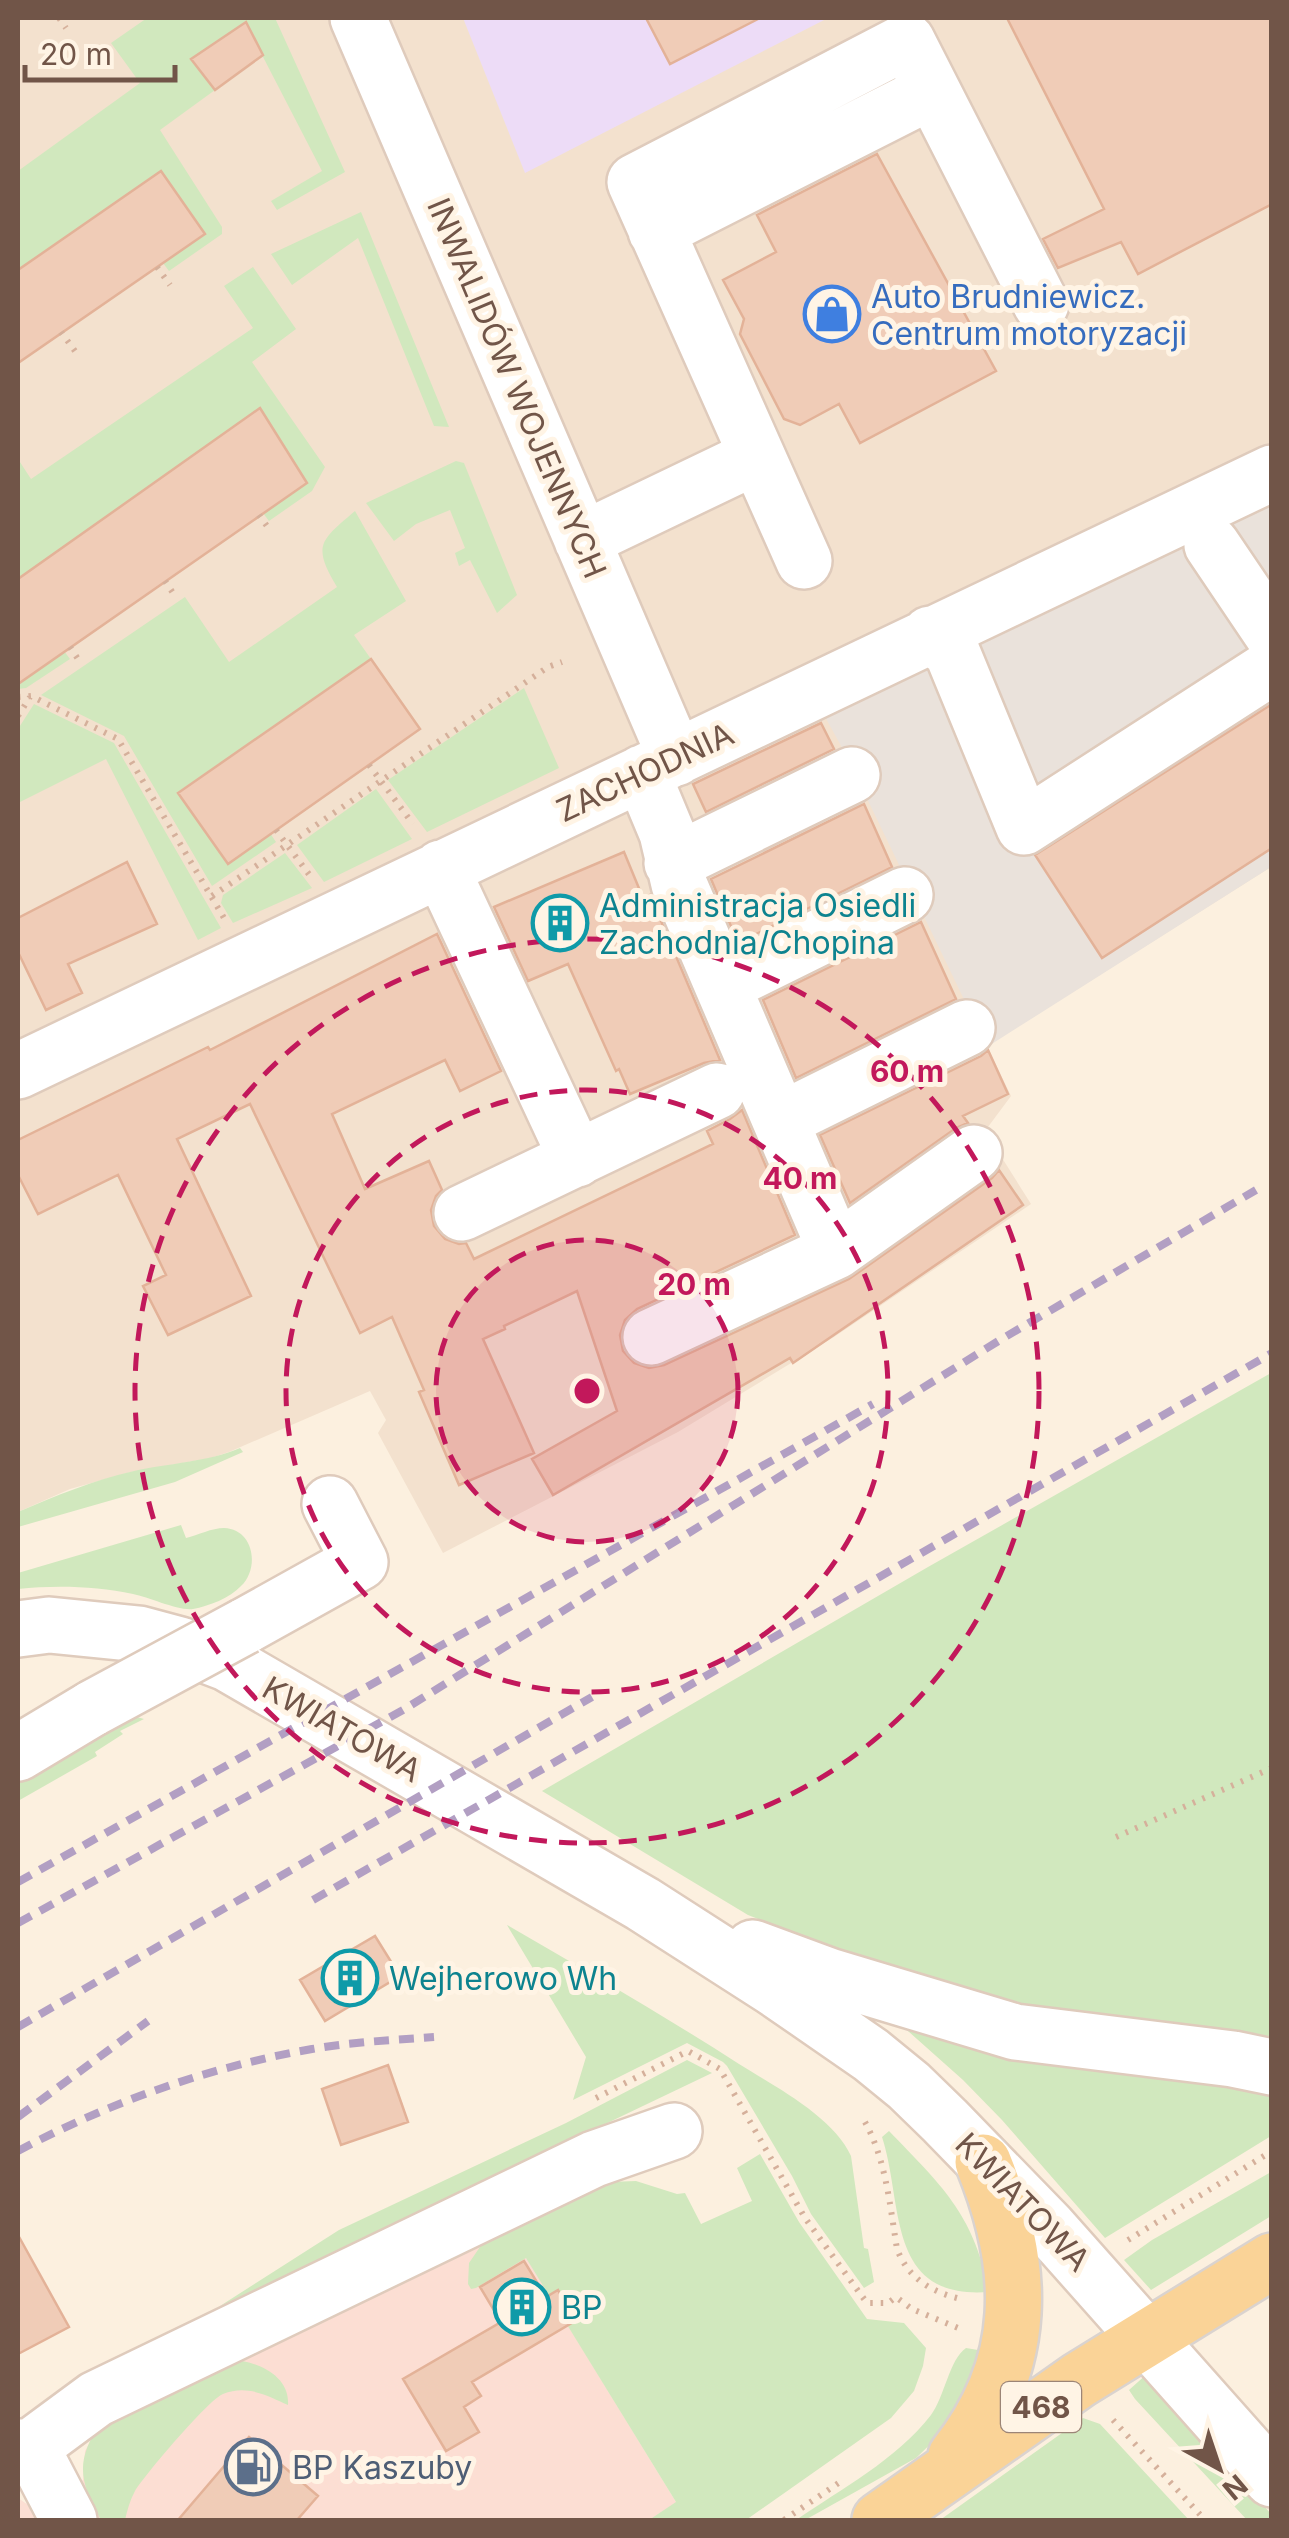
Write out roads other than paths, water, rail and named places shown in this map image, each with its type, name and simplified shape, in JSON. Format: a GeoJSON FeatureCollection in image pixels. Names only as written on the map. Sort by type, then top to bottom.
{"type":"FeatureCollection","features":[{"type":"Feature","properties":{"kind":"main road"},"geometry":{"type":"LineString","coordinates":[[936,2481],[970,2439],[990,2402],[1007,2362],[1013,2328],[1013,2280],[1005,2224],[983,2162]]}},
{"type":"Feature","properties":{"kind":"main road","name":"468"},"geometry":{"type":"LineString","coordinates":[[880,2520],[1079,2380],[1272,2261]]}},
{"type":"Feature","properties":{"kind":"street","name":"INWALIDÓW WOJENNYCH"},"geometry":{"type":"LineString","coordinates":[[358,18],[582,540],[659,765],[672,863],[836,1252]]}},
{"type":"Feature","properties":{"kind":"street"},"geometry":{"type":"LineString","coordinates":[[804,562],[635,182],[907,41],[1042,304]]}},
{"type":"Feature","properties":{"kind":"street"},"geometry":{"type":"LineString","coordinates":[[656,231],[932,91]]}},
{"type":"Feature","properties":{"kind":"street"},"geometry":{"type":"LineString","coordinates":[[582,540],[757,456]]}},
{"type":"Feature","properties":{"kind":"street","name":"ZACHODNIA"},"geometry":{"type":"LineString","coordinates":[[18,1070],[428,847],[659,765],[1272,473]]}},
{"type":"Feature","properties":{"kind":"street"},"geometry":{"type":"LineString","coordinates":[[1212,545],[1272,634]]}},
{"type":"Feature","properties":{"kind":"street"},"geometry":{"type":"LineString","coordinates":[[930,634],[952,652],[1024,827],[1272,667]]}},
{"type":"Feature","properties":{"kind":"street"},"geometry":{"type":"LineString","coordinates":[[672,863],[852,774]]}},
{"type":"Feature","properties":{"kind":"street"},"geometry":{"type":"LineString","coordinates":[[428,847],[576,1159]]}},
{"type":"Feature","properties":{"kind":"street"},"geometry":{"type":"LineString","coordinates":[[723,984],[905,896]]}},
{"type":"Feature","properties":{"kind":"street"},"geometry":{"type":"LineString","coordinates":[[781,1120],[967,1028]]}},
{"type":"Feature","properties":{"kind":"street"},"geometry":{"type":"LineString","coordinates":[[462,1213],[717,1091]]}},
{"type":"Feature","properties":{"kind":"street"},"geometry":{"type":"LineString","coordinates":[[651,1338],[836,1252],[974,1153]]}},
{"type":"Feature","properties":{"kind":"street"},"geometry":{"type":"LineString","coordinates":[[18,1754],[93,1708],[360,1562],[330,1504]]}},
{"type":"Feature","properties":{"kind":"street","name":"KWIATOWA"},"geometry":{"type":"LineString","coordinates":[[18,1629],[49,1624],[139,1634],[227,1664],[644,1904],[821,2019],[909,2086],[1050,2228],[1272,2479]]}},
{"type":"Feature","properties":{"kind":"street","name":"KWIATOWA"},"geometry":{"type":"LineString","coordinates":[[644,1904],[830,1976],[1015,2032],[1272,2066]]}},
{"type":"Feature","properties":{"kind":"street"},"geometry":{"type":"LineString","coordinates":[[69,2520],[24,2447],[96,2399],[594,2159],[674,2131]]}},
{"type":"Feature","properties":{"kind":"railway"},"geometry":{"type":"LineString","coordinates":[[18,1923],[403,1710],[1000,1340],[1256,1190]]}},
{"type":"Feature","properties":{"kind":"railway"},"geometry":{"type":"LineString","coordinates":[[313,1900],[1272,1353]]}},
{"type":"Feature","properties":{"kind":"railway"},"geometry":{"type":"LineString","coordinates":[[18,1882],[873,1404]]}},
{"type":"Feature","properties":{"kind":"railway"},"geometry":{"type":"LineString","coordinates":[[18,2027],[592,1697]]}},
{"type":"Feature","properties":{"kind":"railway"},"geometry":{"type":"LineString","coordinates":[[18,2117],[148,2021]]}},
{"type":"Feature","properties":{"kind":"railway"},"geometry":{"type":"LineString","coordinates":[[18,2151],[88,2117],[198,2076],[327,2047],[434,2037]]}},
{"type":"Feature","properties":{"kind":"place","name":"Auto Brudniewicz. Centrum motoryzacji"},"geometry":{"type":"Point","coordinates":[832,314]}},
{"type":"Feature","properties":{"kind":"place","name":"Administracja Osiedli Zachodnia/Chopina"},"geometry":{"type":"Point","coordinates":[560,923]}},
{"type":"Feature","properties":{"kind":"place","name":"Wejherowo Wh"},"geometry":{"type":"Point","coordinates":[350,1978]}},
{"type":"Feature","properties":{"kind":"place","name":"BP"},"geometry":{"type":"Point","coordinates":[522,2307]}},
{"type":"Feature","properties":{"kind":"place","name":"BP Kaszuby"},"geometry":{"type":"Point","coordinates":[253,2467]}}]}
